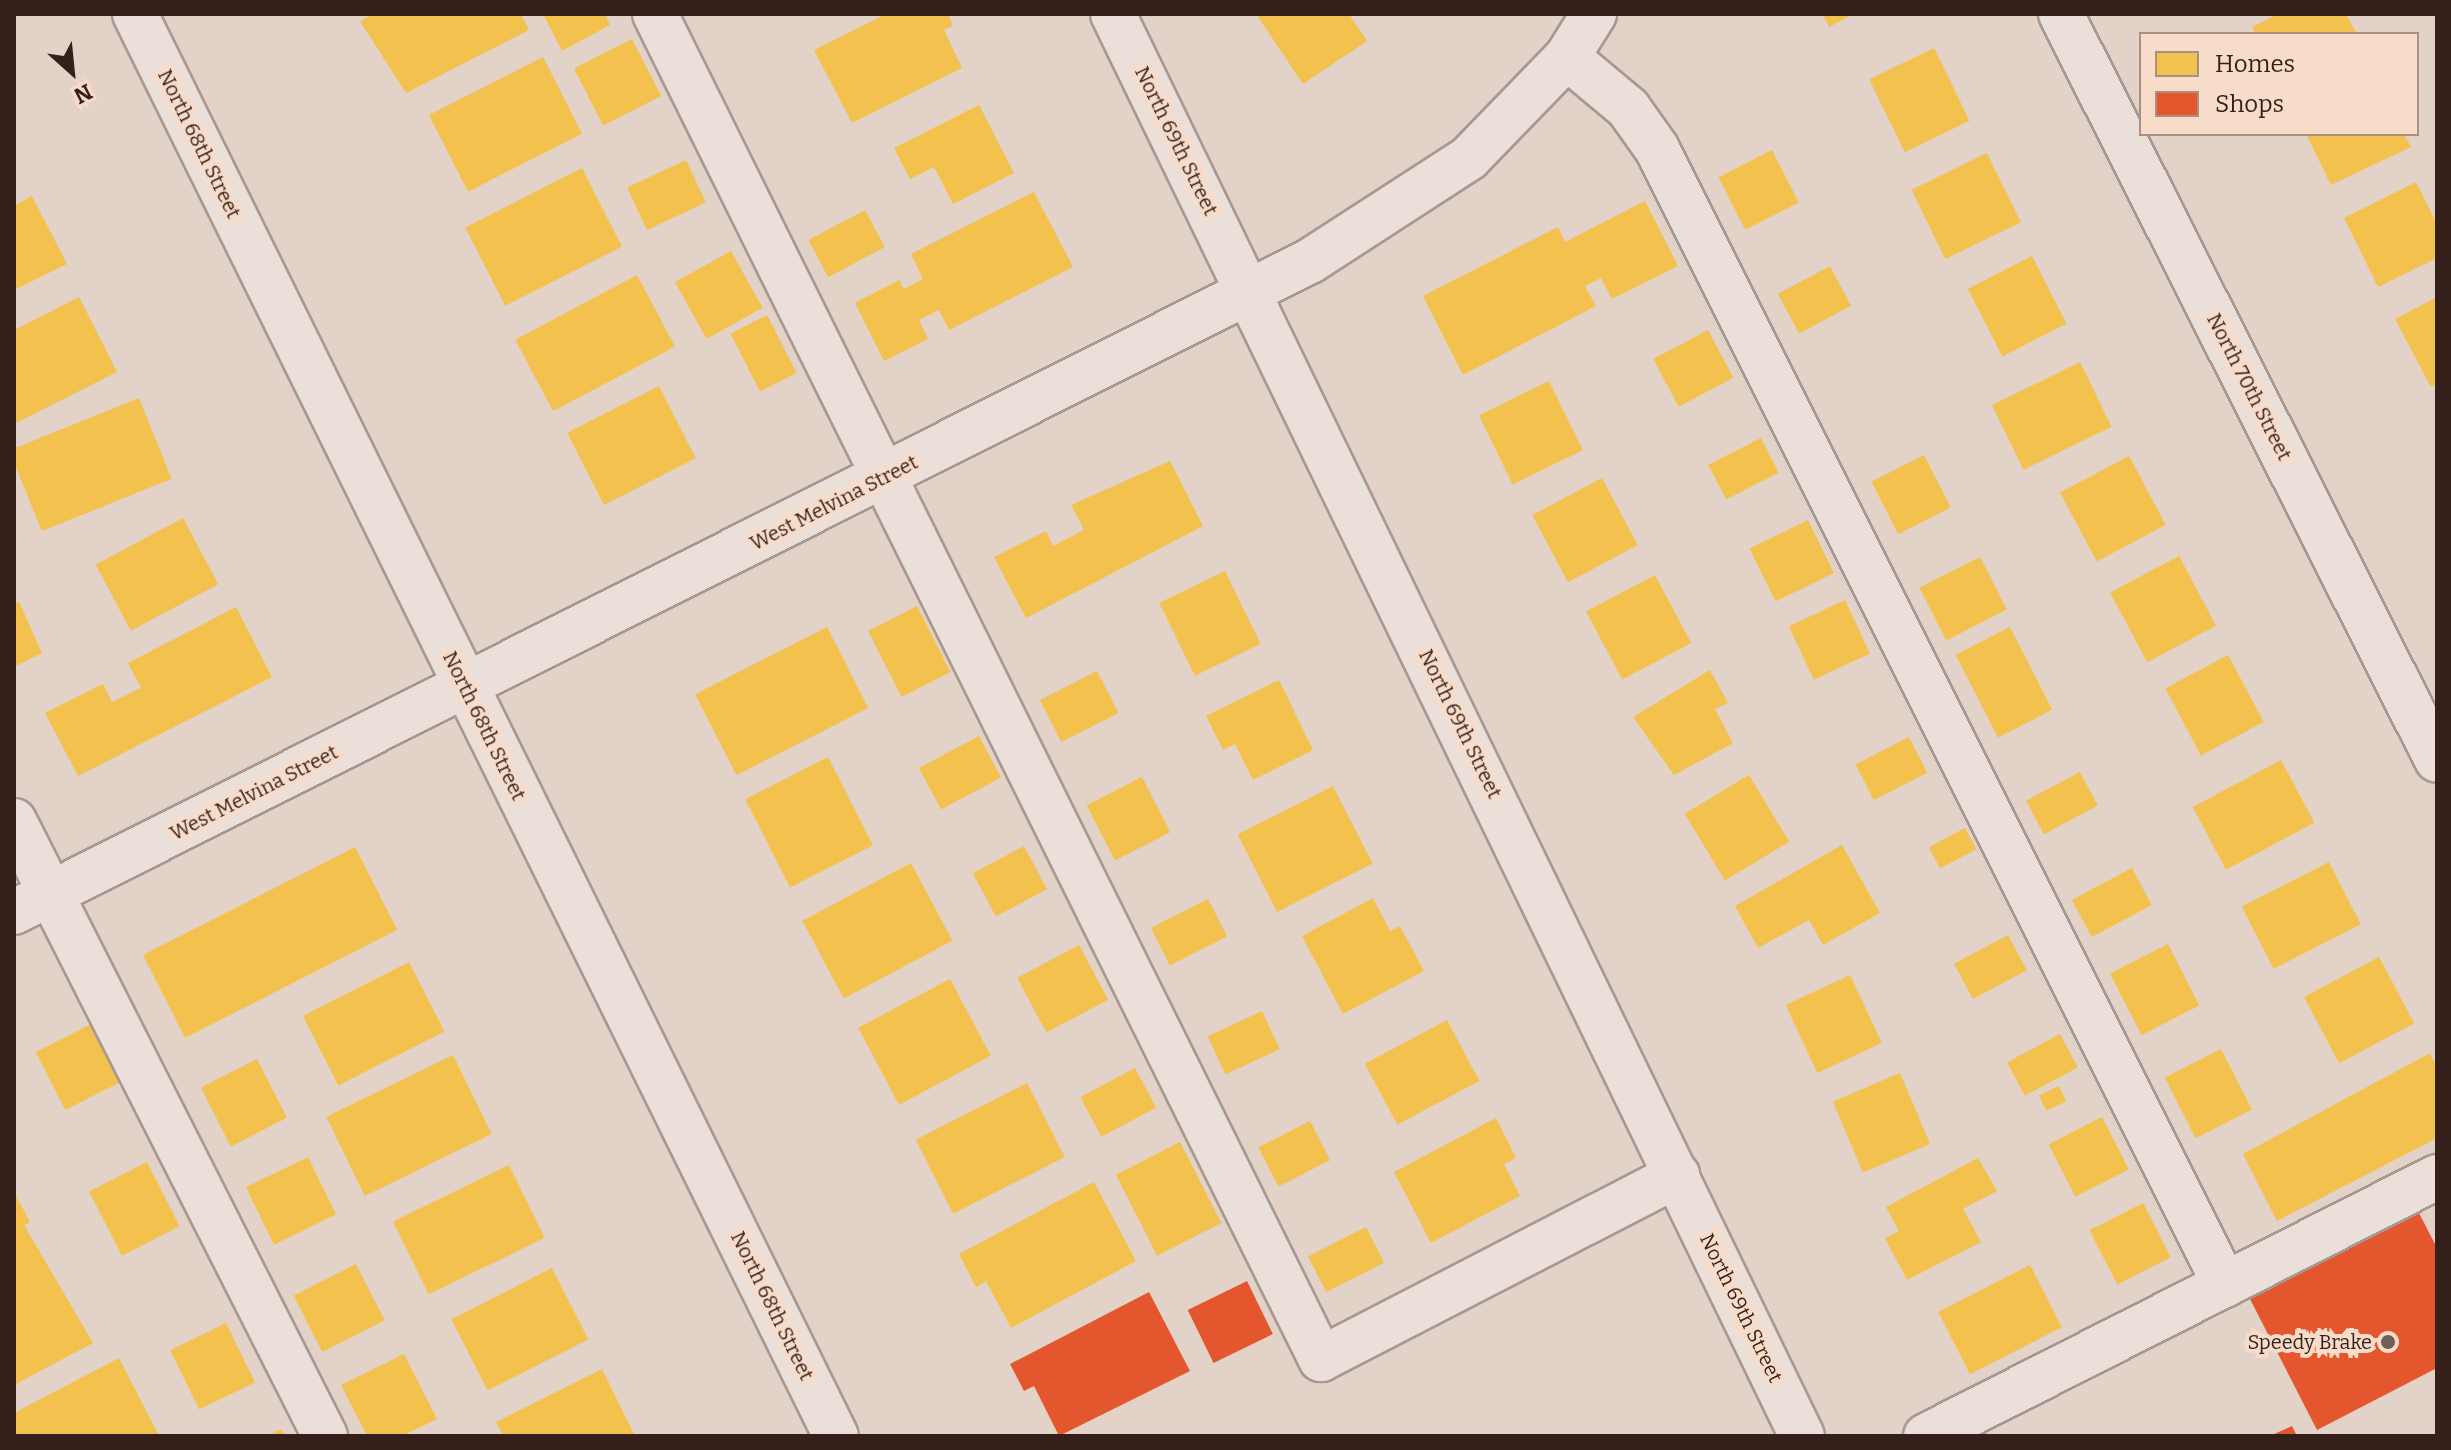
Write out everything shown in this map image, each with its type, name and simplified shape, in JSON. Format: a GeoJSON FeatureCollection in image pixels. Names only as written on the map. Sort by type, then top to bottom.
{"type":"FeatureCollection","features":[{"type":"Feature","properties":{"kind":"street","name":"North 68th Street"},"geometry":{"type":"LineString","coordinates":[[135,14],[836,1436]]}},
{"type":"Feature","properties":{"kind":"street"},"geometry":{"type":"LineString","coordinates":[[655,14],[1321,1359],[1677,1175]]}},
{"type":"Feature","properties":{"kind":"street","name":"North 69th Street"},"geometry":{"type":"LineString","coordinates":[[1113,14],[1252,294],[1802,1436]]}},
{"type":"Feature","properties":{"kind":"street","name":"West Melvina Street"},"geometry":{"type":"LineString","coordinates":[[32,904],[1252,294],[1422,194],[1469,158],[1567,57],[1594,14]]}},
{"type":"Feature","properties":{"kind":"street","name":"North 70th Street"},"geometry":{"type":"LineString","coordinates":[[2061,14],[2437,760]]}},
{"type":"Feature","properties":{"kind":"street"},"geometry":{"type":"LineString","coordinates":[[1567,57],[1628,108],[1657,149],[2225,1285]]}},
{"type":"Feature","properties":{"kind":"street"},"geometry":{"type":"LineString","coordinates":[[14,821],[32,904],[325,1436]]}},
{"type":"Feature","properties":{"kind":"street"},"geometry":{"type":"LineString","coordinates":[[1926,1436],[2437,1177]]}},
{"type":"Feature","properties":{"kind":"building: Homes"},"geometry":{"type":"Polygon","coordinates":[[[373,14],[521,14],[529,30],[406,93],[360,21],[373,14]]]}},
{"type":"Feature","properties":{"kind":"building: Homes"},"geometry":{"type":"Polygon","coordinates":[[[543,14],[605,14],[610,25],[562,51],[543,14]]]}},
{"type":"Feature","properties":{"kind":"building: Homes"},"geometry":{"type":"Polygon","coordinates":[[[886,14],[948,14],[953,26],[944,30],[962,68],[852,123],[814,50],[886,14]]]}},
{"type":"Feature","properties":{"kind":"building: Homes"},"geometry":{"type":"Polygon","coordinates":[[[1263,14],[1349,14],[1367,41],[1303,84],[1258,17],[1263,14]]]}},
{"type":"Feature","properties":{"kind":"building: Homes"},"geometry":{"type":"Polygon","coordinates":[[[1823,14],[1854,14],[1829,27],[1823,14]]]}},
{"type":"Feature","properties":{"kind":"building: Homes"},"geometry":{"type":"Polygon","coordinates":[[[2278,14],[2346,14],[2356,32],[2255,32],[2252,27],[2278,14]]]}},
{"type":"Feature","properties":{"kind":"building: Homes"},"geometry":{"type":"Polygon","coordinates":[[[632,39],[661,96],[603,126],[574,69],[632,39]]]}},
{"type":"Feature","properties":{"kind":"building: Homes"},"geometry":{"type":"Polygon","coordinates":[[[1934,48],[1970,121],[1905,152],[1869,80],[1934,48]]]}},
{"type":"Feature","properties":{"kind":"building: Homes"},"geometry":{"type":"Polygon","coordinates":[[[543,57],[582,134],[468,192],[429,115],[543,57]]]}},
{"type":"Feature","properties":{"kind":"building: Homes"},"geometry":{"type":"Polygon","coordinates":[[[979,105],[1014,173],[953,204],[934,167],[910,179],[894,148],[979,105]]]}},
{"type":"Feature","properties":{"kind":"building: Homes"},"geometry":{"type":"Polygon","coordinates":[[[2307,136],[2405,136],[2411,147],[2331,185],[2307,136]]]}},
{"type":"Feature","properties":{"kind":"building: Homes"},"geometry":{"type":"Polygon","coordinates":[[[1772,150],[1799,203],[1745,230],[1719,177],[1772,150]]]}},
{"type":"Feature","properties":{"kind":"building: Homes"},"geometry":{"type":"Polygon","coordinates":[[[1987,153],[2021,222],[1945,259],[1912,190],[1987,153]]]}},
{"type":"Feature","properties":{"kind":"building: Homes"},"geometry":{"type":"Polygon","coordinates":[[[686,160],[706,203],[647,230],[627,187],[686,160]]]}},
{"type":"Feature","properties":{"kind":"building: Homes"},"geometry":{"type":"Polygon","coordinates":[[[582,168],[622,246],[505,306],[465,227],[582,168]]]}},
{"type":"Feature","properties":{"kind":"building: Homes"},"geometry":{"type":"Polygon","coordinates":[[[2416,182],[2437,224],[2437,258],[2378,287],[2344,218],[2416,182]]]}},
{"type":"Feature","properties":{"kind":"building: Homes"},"geometry":{"type":"Polygon","coordinates":[[[1034,192],[1073,267],[949,330],[939,310],[919,320],[928,339],[884,361],[855,303],[899,280],[904,289],[923,279],[911,254],[1034,192]]]}},
{"type":"Feature","properties":{"kind":"building: Homes"},"geometry":{"type":"Polygon","coordinates":[[[32,196],[67,264],[14,290],[14,206],[32,196]]]}},
{"type":"Feature","properties":{"kind":"building: Homes"},"geometry":{"type":"Polygon","coordinates":[[[1645,201],[1678,266],[1612,299],[1601,278],[1585,286],[1596,306],[1463,375],[1423,296],[1558,227],[1565,242],[1645,201]]]}},
{"type":"Feature","properties":{"kind":"building: Homes"},"geometry":{"type":"Polygon","coordinates":[[[865,210],[885,247],[828,277],[808,240],[865,210]]]}},
{"type":"Feature","properties":{"kind":"building: Homes"},"geometry":{"type":"Polygon","coordinates":[[[731,251],[763,308],[707,339],[675,282],[731,251]]]}},
{"type":"Feature","properties":{"kind":"building: Homes"},"geometry":{"type":"Polygon","coordinates":[[[2032,256],[2067,324],[2002,356],[1968,289],[2032,256]]]}},
{"type":"Feature","properties":{"kind":"building: Homes"},"geometry":{"type":"Polygon","coordinates":[[[1830,266],[1851,306],[1799,333],[1778,294],[1830,266]]]}},
{"type":"Feature","properties":{"kind":"building: Homes"},"geometry":{"type":"Polygon","coordinates":[[[637,275],[675,347],[553,411],[515,340],[637,275]]]}},
{"type":"Feature","properties":{"kind":"building: Homes"},"geometry":{"type":"Polygon","coordinates":[[[79,297],[117,372],[14,424],[14,330],[79,297]]]}},
{"type":"Feature","properties":{"kind":"building: Homes"},"geometry":{"type":"Polygon","coordinates":[[[2437,297],[2437,384],[2431,387],[2395,319],[2437,297]]]}},
{"type":"Feature","properties":{"kind":"building: Homes"},"geometry":{"type":"Polygon","coordinates":[[[767,315],[797,373],[760,392],[730,334],[767,315]]]}},
{"type":"Feature","properties":{"kind":"building: Homes"},"geometry":{"type":"Polygon","coordinates":[[[1708,330],[1733,378],[1679,407],[1653,359],[1708,330]]]}},
{"type":"Feature","properties":{"kind":"building: Homes"},"geometry":{"type":"Polygon","coordinates":[[[2080,362],[2112,427],[2023,470],[1992,405],[2080,362]]]}},
{"type":"Feature","properties":{"kind":"building: Homes"},"geometry":{"type":"Polygon","coordinates":[[[1549,381],[1583,450],[1513,484],[1479,415],[1549,381]]]}},
{"type":"Feature","properties":{"kind":"building: Homes"},"geometry":{"type":"Polygon","coordinates":[[[659,386],[696,458],[604,505],[567,433],[659,386]]]}},
{"type":"Feature","properties":{"kind":"building: Homes"},"geometry":{"type":"Polygon","coordinates":[[[139,398],[172,479],[42,531],[14,462],[14,449],[139,398]]]}},
{"type":"Feature","properties":{"kind":"building: Homes"},"geometry":{"type":"Polygon","coordinates":[[[1761,438],[1779,473],[1726,500],[1708,465],[1761,438]]]}},
{"type":"Feature","properties":{"kind":"building: Homes"},"geometry":{"type":"Polygon","coordinates":[[[1924,455],[1951,508],[1898,534],[1871,482],[1924,455]]]}},
{"type":"Feature","properties":{"kind":"building: Homes"},"geometry":{"type":"Polygon","coordinates":[[[2129,456],[2166,525],[2097,561],[2060,493],[2129,456]]]}},
{"type":"Feature","properties":{"kind":"building: Homes"},"geometry":{"type":"Polygon","coordinates":[[[1170,461],[1203,526],[1026,618],[994,557],[1046,531],[1053,546],[1084,530],[1071,505],[1170,461]]]}},
{"type":"Feature","properties":{"kind":"building: Homes"},"geometry":{"type":"Polygon","coordinates":[[[1602,478],[1638,545],[1568,582],[1532,515],[1602,478]]]}},
{"type":"Feature","properties":{"kind":"building: Homes"},"geometry":{"type":"Polygon","coordinates":[[[183,518],[218,584],[131,631],[96,564],[183,518]]]}},
{"type":"Feature","properties":{"kind":"building: Homes"},"geometry":{"type":"Polygon","coordinates":[[[1808,520],[1834,573],[1775,602],[1750,548],[1808,520]]]}},
{"type":"Feature","properties":{"kind":"building: Homes"},"geometry":{"type":"Polygon","coordinates":[[[2179,556],[2216,626],[2147,662],[2110,593],[2179,556]]]}},
{"type":"Feature","properties":{"kind":"building: Homes"},"geometry":{"type":"Polygon","coordinates":[[[1980,557],[2007,610],[1946,640],[1919,588],[1980,557]]]}},
{"type":"Feature","properties":{"kind":"building: Homes"},"geometry":{"type":"Polygon","coordinates":[[[1225,571],[1261,644],[1195,676],[1159,603],[1225,571]]]}},
{"type":"Feature","properties":{"kind":"building: Homes"},"geometry":{"type":"Polygon","coordinates":[[[1655,575],[1691,643],[1622,680],[1586,612],[1655,575]]]}},
{"type":"Feature","properties":{"kind":"building: Homes"},"geometry":{"type":"Polygon","coordinates":[[[1845,600],[1870,653],[1814,680],[1789,626],[1845,600]]]}},
{"type":"Feature","properties":{"kind":"building: Homes"},"geometry":{"type":"Polygon","coordinates":[[[19,602],[42,653],[14,667],[14,604],[19,602]]]}},
{"type":"Feature","properties":{"kind":"building: Homes"},"geometry":{"type":"Polygon","coordinates":[[[917,606],[951,672],[902,697],[868,631],[917,606]]]}},
{"type":"Feature","properties":{"kind":"building: Homes"},"geometry":{"type":"Polygon","coordinates":[[[236,607],[272,677],[78,776],[45,713],[103,684],[112,702],[141,688],[128,663],[236,607]]]}},
{"type":"Feature","properties":{"kind":"building: Homes"},"geometry":{"type":"Polygon","coordinates":[[[827,627],[868,708],[736,775],[695,694],[827,627]]]}},
{"type":"Feature","properties":{"kind":"building: Homes"},"geometry":{"type":"Polygon","coordinates":[[[2010,627],[2052,710],[1998,738],[1956,655],[2010,627]]]}},
{"type":"Feature","properties":{"kind":"building: Homes"},"geometry":{"type":"Polygon","coordinates":[[[2228,655],[2264,722],[2201,755],[2165,688],[2228,655]]]}},
{"type":"Feature","properties":{"kind":"building: Homes"},"geometry":{"type":"Polygon","coordinates":[[[1710,670],[1728,703],[1715,709],[1733,743],[1674,775],[1633,717],[1710,670]]]}},
{"type":"Feature","properties":{"kind":"building: Homes"},"geometry":{"type":"Polygon","coordinates":[[[1097,671],[1118,713],[1061,742],[1040,700],[1097,671]]]}},
{"type":"Feature","properties":{"kind":"building: Homes"},"geometry":{"type":"Polygon","coordinates":[[[1279,680],[1313,750],[1253,780],[1235,744],[1223,750],[1206,716],[1279,680]]]}},
{"type":"Feature","properties":{"kind":"building: Homes"},"geometry":{"type":"Polygon","coordinates":[[[979,736],[1001,777],[941,809],[919,768],[979,736]]]}},
{"type":"Feature","properties":{"kind":"building: Homes"},"geometry":{"type":"Polygon","coordinates":[[[1909,737],[1927,773],[1874,800],[1856,764],[1909,737]]]}},
{"type":"Feature","properties":{"kind":"building: Homes"},"geometry":{"type":"Polygon","coordinates":[[[828,757],[873,845],[790,887],[745,799],[828,757]]]}},
{"type":"Feature","properties":{"kind":"building: Homes"},"geometry":{"type":"Polygon","coordinates":[[[2281,760],[2314,823],[2226,870],[2193,807],[2281,760]]]}},
{"type":"Feature","properties":{"kind":"building: Homes"},"geometry":{"type":"Polygon","coordinates":[[[2080,772],[2098,806],[2044,834],[2026,801],[2080,772]]]}},
{"type":"Feature","properties":{"kind":"building: Homes"},"geometry":{"type":"Polygon","coordinates":[[[1749,775],[1789,842],[1725,880],[1685,814],[1749,775]]]}},
{"type":"Feature","properties":{"kind":"building: Homes"},"geometry":{"type":"Polygon","coordinates":[[[1142,777],[1170,832],[1115,860],[1087,805],[1142,777]]]}},
{"type":"Feature","properties":{"kind":"building: Homes"},"geometry":{"type":"Polygon","coordinates":[[[1333,786],[1372,864],[1277,912],[1238,835],[1333,786]]]}},
{"type":"Feature","properties":{"kind":"building: Homes"},"geometry":{"type":"Polygon","coordinates":[[[1965,828],[1976,849],[1940,868],[1929,847],[1965,828]]]}},
{"type":"Feature","properties":{"kind":"building: Homes"},"geometry":{"type":"Polygon","coordinates":[[[1842,845],[1880,913],[1823,945],[1809,920],[1758,948],[1735,906],[1842,845]]]}},
{"type":"Feature","properties":{"kind":"building: Homes"},"geometry":{"type":"Polygon","coordinates":[[[1024,846],[1047,889],[996,916],[973,873],[1024,846]]]}},
{"type":"Feature","properties":{"kind":"building: Homes"},"geometry":{"type":"Polygon","coordinates":[[[355,847],[397,930],[185,1038],[143,955],[355,847]]]}},
{"type":"Feature","properties":{"kind":"building: Homes"},"geometry":{"type":"Polygon","coordinates":[[[2329,862],[2361,924],[2273,969],[2242,906],[2329,862]]]}},
{"type":"Feature","properties":{"kind":"building: Homes"},"geometry":{"type":"Polygon","coordinates":[[[911,863],[952,941],[844,998],[802,921],[911,863]]]}},
{"type":"Feature","properties":{"kind":"building: Homes"},"geometry":{"type":"Polygon","coordinates":[[[2132,868],[2152,905],[2092,937],[2072,900],[2132,868]]]}},
{"type":"Feature","properties":{"kind":"building: Homes"},"geometry":{"type":"Polygon","coordinates":[[[1373,898],[1390,931],[1400,926],[1424,971],[1343,1014],[1302,936],[1373,898]]]}},
{"type":"Feature","properties":{"kind":"building: Homes"},"geometry":{"type":"Polygon","coordinates":[[[1208,899],[1227,936],[1170,965],[1151,928],[1208,899]]]}},
{"type":"Feature","properties":{"kind":"building: Homes"},"geometry":{"type":"Polygon","coordinates":[[[2008,935],[2027,970],[1973,999],[1954,964],[2008,935]]]}},
{"type":"Feature","properties":{"kind":"building: Homes"},"geometry":{"type":"Polygon","coordinates":[[[2168,944],[2199,1005],[2141,1035],[2110,974],[2168,944]]]}},
{"type":"Feature","properties":{"kind":"building: Homes"},"geometry":{"type":"Polygon","coordinates":[[[1079,945],[1108,1000],[1046,1033],[1017,978],[1079,945]]]}},
{"type":"Feature","properties":{"kind":"building: Homes"},"geometry":{"type":"Polygon","coordinates":[[[2379,957],[2414,1023],[2339,1063],[2304,997],[2379,957]]]}},
{"type":"Feature","properties":{"kind":"building: Homes"},"geometry":{"type":"Polygon","coordinates":[[[409,962],[444,1031],[338,1086],[303,1016],[409,962]]]}},
{"type":"Feature","properties":{"kind":"building: Homes"},"geometry":{"type":"Polygon","coordinates":[[[1850,975],[1882,1043],[1817,1073],[1786,1005],[1850,975]]]}},
{"type":"Feature","properties":{"kind":"building: Homes"},"geometry":{"type":"Polygon","coordinates":[[[950,979],[991,1056],[899,1105],[858,1028],[950,979]]]}},
{"type":"Feature","properties":{"kind":"building: Homes"},"geometry":{"type":"Polygon","coordinates":[[[1262,1011],[1280,1049],[1225,1074],[1208,1036],[1262,1011]]]}},
{"type":"Feature","properties":{"kind":"building: Homes"},"geometry":{"type":"Polygon","coordinates":[[[1447,1020],[1479,1081],[1397,1125],[1365,1064],[1447,1020]]]}},
{"type":"Feature","properties":{"kind":"building: Homes"},"geometry":{"type":"Polygon","coordinates":[[[91,1024],[121,1082],[65,1110],[36,1052],[91,1024]]]}},
{"type":"Feature","properties":{"kind":"building: Homes"},"geometry":{"type":"Polygon","coordinates":[[[2060,1034],[2078,1068],[2025,1096],[2007,1062],[2060,1034]]]}},
{"type":"Feature","properties":{"kind":"building: Homes"},"geometry":{"type":"Polygon","coordinates":[[[2221,1049],[2252,1110],[2196,1138],[2165,1078],[2221,1049]]]}},
{"type":"Feature","properties":{"kind":"building: Homes"},"geometry":{"type":"Polygon","coordinates":[[[2430,1053],[2437,1067],[2437,1138],[2277,1221],[2243,1154],[2430,1053]]]}},
{"type":"Feature","properties":{"kind":"building: Homes"},"geometry":{"type":"Polygon","coordinates":[[[453,1055],[492,1134],[365,1196],[326,1117],[453,1055]]]}},
{"type":"Feature","properties":{"kind":"building: Homes"},"geometry":{"type":"Polygon","coordinates":[[[257,1059],[287,1118],[231,1146],[201,1088],[257,1059]]]}},
{"type":"Feature","properties":{"kind":"building: Homes"},"geometry":{"type":"Polygon","coordinates":[[[1135,1068],[1156,1108],[1101,1137],[1080,1097],[1135,1068]]]}},
{"type":"Feature","properties":{"kind":"building: Homes"},"geometry":{"type":"Polygon","coordinates":[[[1900,1073],[1930,1144],[1863,1172],[1833,1102],[1900,1073]]]}},
{"type":"Feature","properties":{"kind":"building: Homes"},"geometry":{"type":"Polygon","coordinates":[[[1027,1083],[1065,1157],[953,1214],[916,1140],[1027,1083]]]}},
{"type":"Feature","properties":{"kind":"building: Homes"},"geometry":{"type":"Polygon","coordinates":[[[2059,1086],[2066,1101],[2046,1111],[2039,1095],[2059,1086]]]}},
{"type":"Feature","properties":{"kind":"building: Homes"},"geometry":{"type":"Polygon","coordinates":[[[2102,1117],[2129,1170],[2075,1197],[2049,1144],[2102,1117]]]}},
{"type":"Feature","properties":{"kind":"building: Homes"},"geometry":{"type":"Polygon","coordinates":[[[1496,1118],[1516,1158],[1504,1164],[1520,1196],[1431,1243],[1394,1172],[1496,1118]]]}},
{"type":"Feature","properties":{"kind":"building: Homes"},"geometry":{"type":"Polygon","coordinates":[[[1310,1121],[1330,1160],[1278,1187],[1258,1147],[1310,1121]]]}},
{"type":"Feature","properties":{"kind":"building: Homes"},"geometry":{"type":"Polygon","coordinates":[[[1180,1142],[1221,1223],[1157,1256],[1116,1175],[1180,1142]]]}},
{"type":"Feature","properties":{"kind":"building: Homes"},"geometry":{"type":"Polygon","coordinates":[[[308,1157],[336,1215],[274,1245],[246,1187],[308,1157]]]}},
{"type":"Feature","properties":{"kind":"building: Homes"},"geometry":{"type":"Polygon","coordinates":[[[1978,1158],[1997,1191],[1963,1209],[1981,1242],[1907,1280],[1885,1238],[1899,1231],[1886,1207],[1978,1158]]]}},
{"type":"Feature","properties":{"kind":"building: Homes"},"geometry":{"type":"Polygon","coordinates":[[[147,1162],[180,1226],[122,1256],[89,1192],[147,1162]]]}},
{"type":"Feature","properties":{"kind":"building: Homes"},"geometry":{"type":"Polygon","coordinates":[[[509,1165],[545,1238],[429,1294],[393,1222],[509,1165]]]}},
{"type":"Feature","properties":{"kind":"building: Homes"},"geometry":{"type":"Polygon","coordinates":[[[1094,1182],[1136,1261],[1011,1328],[986,1281],[976,1287],[959,1254],[1094,1182]]]}},
{"type":"Feature","properties":{"kind":"building: Homes"},"geometry":{"type":"Polygon","coordinates":[[[14,1192],[30,1222],[24,1225],[93,1343],[14,1385],[14,1192]]]}},
{"type":"Feature","properties":{"kind":"building: Homes"},"geometry":{"type":"Polygon","coordinates":[[[2143,1203],[2171,1257],[2117,1285],[2090,1230],[2143,1203]]]}},
{"type":"Feature","properties":{"kind":"building: Homes"},"geometry":{"type":"Polygon","coordinates":[[[1366,1227],[1384,1263],[1326,1292],[1308,1257],[1366,1227]]]}},
{"type":"Feature","properties":{"kind":"building: Homes"},"geometry":{"type":"Polygon","coordinates":[[[356,1264],[385,1320],[322,1352],[294,1296],[356,1264]]]}},
{"type":"Feature","properties":{"kind":"building: Homes"},"geometry":{"type":"Polygon","coordinates":[[[2030,1265],[2062,1327],[1970,1374],[1938,1312],[2030,1265]]]}},
{"type":"Feature","properties":{"kind":"building: Homes"},"geometry":{"type":"Polygon","coordinates":[[[552,1268],[588,1339],[488,1391],[451,1319],[552,1268]]]}},
{"type":"Feature","properties":{"kind":"building: Homes"},"geometry":{"type":"Polygon","coordinates":[[[226,1323],[255,1382],[199,1409],[170,1350],[226,1323]]]}},
{"type":"Feature","properties":{"kind":"building: Homes"},"geometry":{"type":"Polygon","coordinates":[[[404,1354],[437,1419],[402,1436],[367,1436],[341,1385],[404,1354]]]}},
{"type":"Feature","properties":{"kind":"building: Homes"},"geometry":{"type":"Polygon","coordinates":[[[119,1358],[158,1434],[14,1436],[14,1413],[119,1358]]]}},
{"type":"Feature","properties":{"kind":"building: Homes"},"geometry":{"type":"Polygon","coordinates":[[[602,1369],[635,1436],[503,1436],[496,1422],[602,1369]]]}},
{"type":"Feature","properties":{"kind":"building: Homes"},"geometry":{"type":"Polygon","coordinates":[[[281,1429],[285,1436],[267,1436],[281,1429]]]}},
{"type":"Feature","properties":{"kind":"building: Shops"},"geometry":{"type":"Polygon","coordinates":[[[2419,1213],[2437,1248],[2437,1368],[2317,1430],[2250,1299],[2419,1213]]]}},
{"type":"Feature","properties":{"kind":"building: Shops"},"geometry":{"type":"Polygon","coordinates":[[[1247,1281],[1273,1334],[1214,1363],[1188,1310],[1247,1281]]]}},
{"type":"Feature","properties":{"kind":"building: Shops"},"geometry":{"type":"Polygon","coordinates":[[[1149,1292],[1190,1371],[1059,1436],[1034,1386],[1024,1391],[1010,1364],[1149,1292]]]}},
{"type":"Feature","properties":{"kind":"building: Shops"},"geometry":{"type":"Polygon","coordinates":[[[2292,1426],[2297,1436],[2270,1436],[2292,1426]]]}},
{"type":"Feature","properties":{"kind":"place","name":"Speedy Brake"},"geometry":{"type":"Point","coordinates":[2388,1342]}}]}
